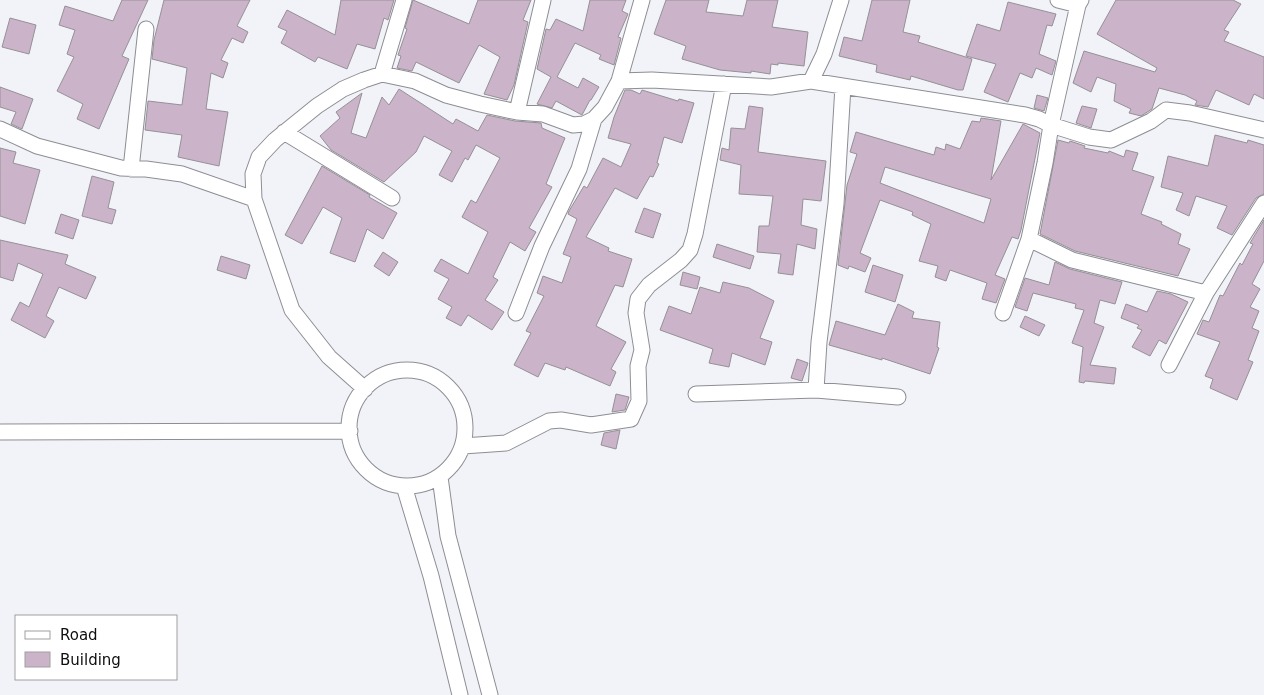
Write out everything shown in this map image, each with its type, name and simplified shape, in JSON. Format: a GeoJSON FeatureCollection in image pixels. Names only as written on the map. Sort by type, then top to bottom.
{"type":"FeatureCollection","features":[{"type":"Feature","properties":{"kind":"street"},"geometry":{"type":"LineString","coordinates":[[382,74],[404,0]]}},
{"type":"Feature","properties":{"kind":"street"},"geometry":{"type":"LineString","coordinates":[[517,112],[542,0]]}},
{"type":"Feature","properties":{"kind":"street"},"geometry":{"type":"LineString","coordinates":[[364,389],[329,356],[292,310],[254,199],[253,174],[259,157],[284,132],[343,89],[382,74],[414,81],[446,94],[517,112],[543,114],[573,124],[584,124],[594,118],[609,102],[620,81],[642,0]]}},
{"type":"Feature","properties":{"kind":"street"},"geometry":{"type":"LineString","coordinates":[[811,81],[824,54],[841,0]]}},
{"type":"Feature","properties":{"kind":"street"},"geometry":{"type":"LineString","coordinates":[[1004,313],[1029,238],[1045,163],[1050,125],[1080,2],[1058,0]]}},
{"type":"Feature","properties":{"kind":"street"},"geometry":{"type":"LineString","coordinates":[[131,169],[146,29]]}},
{"type":"Feature","properties":{"kind":"street"},"geometry":{"type":"LineString","coordinates":[[620,81],[652,80],[772,87],[811,81],[1025,115],[1089,137],[1111,140],[1151,121],[1166,110],[1190,112],[1264,130]]}},
{"type":"Feature","properties":{"kind":"street"},"geometry":{"type":"LineString","coordinates":[[463,446],[506,443],[549,421],[561,420],[591,425],[632,419],[638,401],[638,366],[642,350],[636,313],[638,299],[649,286],[681,260],[690,250],[695,234],[724,84]]}},
{"type":"Feature","properties":{"kind":"street"},"geometry":{"type":"LineString","coordinates":[[816,390],[819,342],[836,211],[843,86]]}},
{"type":"Feature","properties":{"kind":"street"},"geometry":{"type":"LineString","coordinates":[[516,313],[542,246],[579,169],[594,118]]}},
{"type":"Feature","properties":{"kind":"street"},"geometry":{"type":"LineString","coordinates":[[0,129],[37,146],[121,168],[182,174],[254,199]]}},
{"type":"Feature","properties":{"kind":"street"},"geometry":{"type":"LineString","coordinates":[[284,132],[392,198]]}},
{"type":"Feature","properties":{"kind":"street"},"geometry":{"type":"LineString","coordinates":[[1169,366],[1206,293],[1264,203]]}},
{"type":"Feature","properties":{"kind":"street"},"geometry":{"type":"LineString","coordinates":[[1029,238],[1072,260],[1206,293]]}},
{"type":"Feature","properties":{"kind":"street"},"geometry":{"type":"LineString","coordinates":[[398,371],[418,371],[437,378],[452,390],[462,407],[466,427],[463,446],[454,463],[440,477],[423,484],[404,486],[386,482],[370,472],[358,458],[351,441],[350,431],[354,405],[364,389],[380,377],[398,371]]}},
{"type":"Feature","properties":{"kind":"street"},"geometry":{"type":"LineString","coordinates":[[696,394],[816,390],[898,397]]}},
{"type":"Feature","properties":{"kind":"street"},"geometry":{"type":"LineString","coordinates":[[0,432],[350,431]]}},
{"type":"Feature","properties":{"kind":"street"},"geometry":{"type":"LineString","coordinates":[[440,477],[448,536],[490,695]]}},
{"type":"Feature","properties":{"kind":"street"},"geometry":{"type":"LineString","coordinates":[[404,486],[431,576],[460,695]]}},
{"type":"Feature","properties":{"kind":"building"},"geometry":{"type":"Polygon","coordinates":[[[122,0],[148,0],[122,56],[129,59],[99,129],[77,119],[83,104],[57,91],[74,57],[67,54],[75,30],[59,25],[65,6],[113,21],[122,0]]]}},
{"type":"Feature","properties":{"kind":"building"},"geometry":{"type":"Polygon","coordinates":[[[164,0],[250,0],[237,26],[248,32],[243,43],[232,38],[221,60],[228,63],[223,78],[211,73],[206,109],[228,112],[219,166],[178,157],[182,135],[145,130],[148,101],[182,105],[187,68],[152,59],[154,40],[164,0]]]}},
{"type":"Feature","properties":{"kind":"building"},"geometry":{"type":"Polygon","coordinates":[[[341,0],[394,0],[388,20],[384,18],[375,49],[357,44],[347,69],[318,57],[315,62],[281,43],[287,31],[278,27],[287,10],[335,35],[341,0]]]}},
{"type":"Feature","properties":{"kind":"building"},"geometry":{"type":"Polygon","coordinates":[[[413,0],[469,24],[478,0],[531,0],[523,20],[528,22],[514,85],[507,100],[484,94],[500,57],[479,45],[459,83],[416,62],[412,71],[397,68],[401,56],[398,55],[407,29],[405,28],[413,0]]]}},
{"type":"Feature","properties":{"kind":"building"},"geometry":{"type":"Polygon","coordinates":[[[590,0],[626,0],[622,11],[628,14],[618,37],[621,38],[614,65],[599,59],[601,55],[575,43],[557,77],[578,88],[583,78],[599,87],[582,115],[556,101],[552,108],[537,104],[551,77],[537,69],[546,29],[550,30],[556,19],[583,31],[590,0]]]}},
{"type":"Feature","properties":{"kind":"building"},"geometry":{"type":"Polygon","coordinates":[[[666,0],[709,0],[706,12],[743,16],[747,0],[778,0],[772,27],[808,32],[804,66],[778,63],[778,65],[771,64],[770,74],[751,71],[751,73],[720,70],[682,59],[686,46],[654,34],[666,0]]]}},
{"type":"Feature","properties":{"kind":"building"},"geometry":{"type":"Polygon","coordinates":[[[872,0],[910,0],[903,32],[920,36],[918,42],[972,59],[963,90],[911,76],[910,80],[876,72],[877,65],[839,56],[844,37],[862,41],[872,0]]]}},
{"type":"Feature","properties":{"kind":"building"},"geometry":{"type":"Polygon","coordinates":[[[1116,0],[1233,0],[1241,4],[1224,30],[1229,32],[1224,41],[1264,57],[1264,99],[1254,94],[1249,105],[1216,90],[1208,107],[1195,105],[1197,101],[1185,95],[1159,88],[1152,109],[1141,116],[1129,113],[1131,109],[1114,101],[1116,84],[1097,77],[1091,92],[1073,83],[1084,51],[1155,72],[1157,68],[1097,34],[1116,0]]]}},
{"type":"Feature","properties":{"kind":"building"},"geometry":{"type":"Polygon","coordinates":[[[1008,2],[1056,14],[1052,26],[1047,25],[1039,54],[1056,61],[1052,75],[1036,68],[1032,78],[1020,73],[1008,102],[984,92],[996,64],[966,56],[977,24],[1000,31],[1008,2]]]}},
{"type":"Feature","properties":{"kind":"building"},"geometry":{"type":"Polygon","coordinates":[[[10,18],[36,25],[29,54],[2,47],[10,18]]]}},
{"type":"Feature","properties":{"kind":"building"},"geometry":{"type":"Polygon","coordinates":[[[0,87],[33,99],[22,129],[11,124],[16,112],[0,107],[0,87]]]}},
{"type":"Feature","properties":{"kind":"building"},"geometry":{"type":"Polygon","coordinates":[[[399,89],[453,124],[456,119],[478,131],[487,115],[515,121],[541,123],[542,128],[565,138],[546,184],[552,187],[529,228],[536,232],[525,251],[510,242],[493,277],[498,280],[485,300],[504,312],[492,330],[468,315],[461,326],[446,318],[452,307],[438,299],[449,279],[434,271],[441,259],[468,274],[488,232],[462,217],[471,200],[476,203],[500,158],[476,145],[468,160],[465,158],[452,182],[439,175],[452,151],[424,136],[416,152],[384,182],[331,150],[320,136],[340,118],[336,112],[362,93],[351,133],[366,138],[382,97],[389,105],[399,89]]]}},
{"type":"Feature","properties":{"kind":"building"},"geometry":{"type":"Polygon","coordinates":[[[625,90],[631,90],[640,94],[642,90],[678,101],[679,99],[694,103],[682,143],[664,137],[657,163],[659,164],[653,177],[650,176],[637,199],[615,188],[586,237],[609,248],[608,251],[632,259],[623,287],[615,285],[596,326],[626,342],[611,369],[616,372],[610,386],[566,367],[565,370],[545,363],[538,377],[514,365],[531,333],[526,331],[544,296],[537,293],[543,276],[562,283],[571,257],[563,254],[577,219],[568,214],[569,211],[584,186],[587,188],[603,158],[621,167],[631,144],[608,138],[625,90]]]}},
{"type":"Feature","properties":{"kind":"building"},"geometry":{"type":"Polygon","coordinates":[[[1037,95],[1048,98],[1044,111],[1034,108],[1037,95]]]}},
{"type":"Feature","properties":{"kind":"building"},"geometry":{"type":"Polygon","coordinates":[[[749,106],[763,108],[758,152],[826,161],[821,201],[803,199],[801,225],[817,229],[815,249],[797,244],[793,275],[778,273],[781,254],[757,252],[759,226],[769,226],[773,196],[739,194],[741,165],[720,160],[722,148],[729,150],[731,128],[745,129],[749,106]]]}},
{"type":"Feature","properties":{"kind":"building"},"geometry":{"type":"Polygon","coordinates":[[[1082,106],[1097,109],[1091,128],[1076,123],[1082,106]]]}},
{"type":"Feature","properties":{"kind":"building"},"geometry":{"type":"Polygon","coordinates":[[[981,118],[1001,121],[991,180],[1023,124],[1040,133],[1021,230],[1018,239],[1012,237],[995,275],[1005,279],[996,303],[982,299],[987,283],[950,270],[946,281],[935,277],[938,266],[919,261],[931,224],[912,215],[913,212],[880,200],[860,253],[871,258],[865,272],[849,266],[848,269],[838,265],[847,185],[857,154],[850,152],[856,132],[934,155],[936,147],[945,150],[946,144],[960,149],[972,121],[980,122],[981,118]],[[885,167],[880,183],[984,223],[991,199],[885,167]]]}},
{"type":"Feature","properties":{"kind":"building"},"geometry":{"type":"Polygon","coordinates":[[[1215,135],[1247,143],[1248,140],[1264,145],[1264,194],[1256,198],[1232,235],[1217,228],[1227,206],[1196,196],[1189,216],[1176,210],[1183,193],[1161,187],[1168,156],[1208,166],[1215,135]]]}},
{"type":"Feature","properties":{"kind":"building"},"geometry":{"type":"Polygon","coordinates":[[[1058,140],[1069,143],[1070,141],[1085,146],[1084,148],[1108,153],[1109,151],[1124,157],[1126,150],[1138,153],[1132,170],[1154,177],[1141,214],[1162,222],[1161,224],[1181,234],[1178,244],[1190,249],[1178,276],[1075,251],[1040,234],[1058,140]]]}},
{"type":"Feature","properties":{"kind":"building"},"geometry":{"type":"Polygon","coordinates":[[[0,148],[16,152],[13,163],[40,170],[25,224],[0,216],[0,148]]]}},
{"type":"Feature","properties":{"kind":"building"},"geometry":{"type":"Polygon","coordinates":[[[322,166],[397,213],[383,239],[367,229],[355,262],[330,253],[342,218],[323,207],[302,244],[285,235],[322,166]]]}},
{"type":"Feature","properties":{"kind":"building"},"geometry":{"type":"Polygon","coordinates":[[[92,176],[114,182],[108,208],[116,210],[112,224],[82,216],[92,176]]]}},
{"type":"Feature","properties":{"kind":"building"},"geometry":{"type":"Polygon","coordinates":[[[644,208],[661,214],[653,238],[635,232],[644,208]]]}},
{"type":"Feature","properties":{"kind":"building"},"geometry":{"type":"Polygon","coordinates":[[[61,214],[79,220],[73,239],[55,233],[61,214]]]}},
{"type":"Feature","properties":{"kind":"building"},"geometry":{"type":"Polygon","coordinates":[[[1264,220],[1264,261],[1252,284],[1260,289],[1250,307],[1259,311],[1252,328],[1259,331],[1248,360],[1253,362],[1237,400],[1210,388],[1213,379],[1205,376],[1220,342],[1197,334],[1203,320],[1209,322],[1220,295],[1223,296],[1240,263],[1242,265],[1253,244],[1250,243],[1264,220]]]}},
{"type":"Feature","properties":{"kind":"building"},"geometry":{"type":"Polygon","coordinates":[[[0,240],[68,255],[65,264],[96,277],[86,299],[59,287],[46,316],[54,321],[45,338],[11,320],[20,302],[29,307],[43,274],[18,263],[13,281],[0,277],[0,240]]]}},
{"type":"Feature","properties":{"kind":"building"},"geometry":{"type":"Polygon","coordinates":[[[717,244],[754,256],[750,269],[713,257],[717,244]]]}},
{"type":"Feature","properties":{"kind":"building"},"geometry":{"type":"Polygon","coordinates":[[[383,252],[398,262],[389,276],[374,266],[383,252]]]}},
{"type":"Feature","properties":{"kind":"building"},"geometry":{"type":"Polygon","coordinates":[[[221,256],[250,265],[246,279],[217,270],[221,256]]]}},
{"type":"Feature","properties":{"kind":"building"},"geometry":{"type":"Polygon","coordinates":[[[1055,262],[1070,269],[1122,282],[1115,304],[1100,300],[1094,323],[1104,327],[1090,365],[1116,368],[1114,384],[1079,382],[1083,347],[1072,343],[1084,310],[1075,308],[1076,304],[1033,293],[1027,311],[1015,307],[1025,278],[1049,285],[1055,262]]]}},
{"type":"Feature","properties":{"kind":"building"},"geometry":{"type":"Polygon","coordinates":[[[873,265],[903,275],[895,302],[865,292],[873,265]]]}},
{"type":"Feature","properties":{"kind":"building"},"geometry":{"type":"Polygon","coordinates":[[[683,272],[700,277],[697,289],[680,285],[683,272]]]}},
{"type":"Feature","properties":{"kind":"building"},"geometry":{"type":"Polygon","coordinates":[[[723,282],[749,288],[774,301],[760,338],[772,342],[765,365],[732,353],[729,367],[709,363],[713,349],[660,330],[669,306],[691,314],[700,287],[720,293],[723,282]]]}},
{"type":"Feature","properties":{"kind":"building"},"geometry":{"type":"Polygon","coordinates":[[[1157,291],[1171,294],[1188,302],[1166,344],[1159,340],[1150,356],[1132,347],[1142,330],[1137,328],[1139,325],[1121,318],[1126,304],[1147,312],[1157,291]]]}},
{"type":"Feature","properties":{"kind":"building"},"geometry":{"type":"Polygon","coordinates":[[[898,304],[914,312],[912,318],[940,322],[937,347],[939,348],[930,374],[882,358],[882,360],[829,345],[836,321],[885,335],[898,304]]]}},
{"type":"Feature","properties":{"kind":"building"},"geometry":{"type":"Polygon","coordinates":[[[1025,316],[1045,325],[1039,336],[1020,327],[1025,316]]]}},
{"type":"Feature","properties":{"kind":"building"},"geometry":{"type":"Polygon","coordinates":[[[797,359],[808,363],[802,381],[791,378],[797,359]]]}},
{"type":"Feature","properties":{"kind":"building"},"geometry":{"type":"Polygon","coordinates":[[[616,394],[629,397],[625,410],[612,412],[616,394]]]}},
{"type":"Feature","properties":{"kind":"building"},"geometry":{"type":"Polygon","coordinates":[[[620,430],[616,449],[601,445],[604,433],[620,430]]]}}]}
